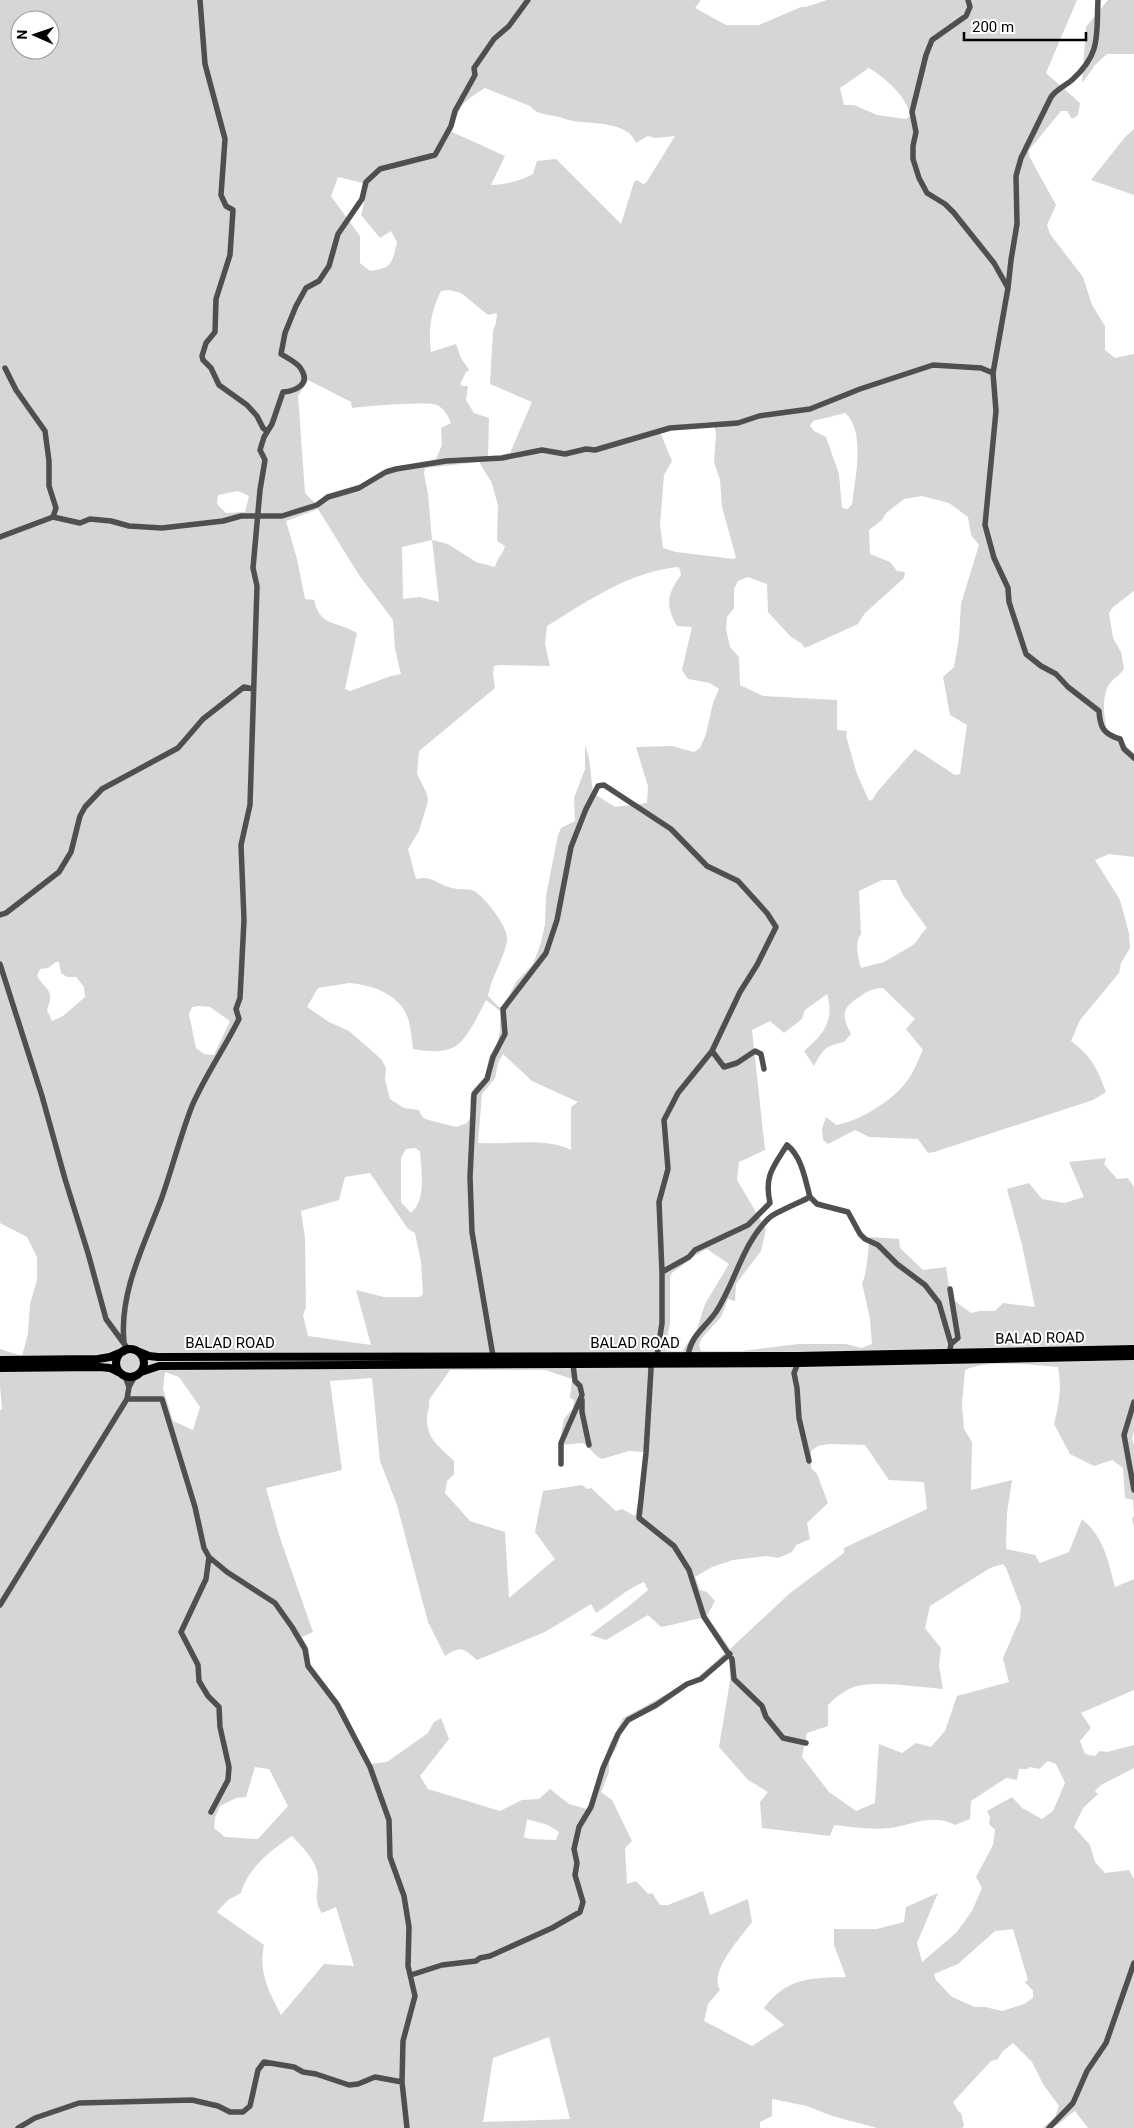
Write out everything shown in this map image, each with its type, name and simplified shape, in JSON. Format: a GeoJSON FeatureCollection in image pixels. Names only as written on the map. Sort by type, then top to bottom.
{"type":"FeatureCollection","features":[{"type":"Feature","properties":{"kind":"highway"},"geometry":{"type":"LineString","coordinates":[[0,1368],[99,1366],[110,1368],[123,1375],[138,1374],[144,1363],[143,1359],[138,1351],[125,1347]]}},
{"type":"Feature","properties":{"kind":"highway"},"geometry":{"type":"LineString","coordinates":[[0,1360],[98,1359],[110,1357],[125,1347]]}},
{"type":"Feature","properties":{"kind":"highway"},"geometry":{"type":"LineString","coordinates":[[123,1375],[116,1362],[125,1347]]}},
{"type":"Feature","properties":{"kind":"highway","name":"BALAD ROAD"},"geometry":{"type":"LineString","coordinates":[[138,1374],[159,1366],[798,1363],[1134,1349]]}},
{"type":"Feature","properties":{"kind":"highway","name":"BALAD ROAD"},"geometry":{"type":"LineString","coordinates":[[138,1351],[149,1356],[158,1357],[1134,1356]]}},
{"type":"Feature","properties":{"kind":"street"},"geometry":{"type":"LineString","coordinates":[[200,0],[205,64],[225,139],[221,195],[226,206],[233,210],[230,255],[216,299],[215,332],[206,343],[202,356],[203,360],[211,368],[219,385],[248,405],[257,416],[262,428],[267,431]]}},
{"type":"Feature","properties":{"kind":"street"},"geometry":{"type":"LineString","coordinates":[[125,1347],[122,1324],[127,1297],[143,1245],[161,1201],[191,1109],[204,1079],[219,1058],[239,1020],[236,1009],[240,998],[244,920],[241,845],[250,805],[257,586],[253,568],[257,540],[257,517],[265,460],[260,450],[267,431],[272,424],[283,392],[296,390],[303,384],[304,378],[301,368],[281,354],[285,333],[306,288],[319,280],[329,266],[338,234],[362,199],[366,182],[380,169],[417,159],[430,158],[435,155],[451,126],[455,111],[475,75],[474,68],[494,39],[509,26],[528,0]]}},
{"type":"Feature","properties":{"kind":"street"},"geometry":{"type":"LineString","coordinates":[[968,0],[970,7],[966,16],[932,40],[926,55],[912,112],[916,132],[913,159],[919,178],[928,192],[954,213],[994,263],[1008,288]]}},
{"type":"Feature","properties":{"kind":"street"},"geometry":{"type":"LineString","coordinates":[[1098,0],[1098,40],[1092,54],[1074,78],[1051,97],[1021,158],[1016,176],[1017,224],[993,373],[996,412],[985,525],[994,558],[1008,588],[1010,602],[1026,654],[1041,666],[1056,674],[1068,687],[1099,711],[1100,726],[1108,736],[1120,739],[1124,749],[1134,758]]}},
{"type":"Feature","properties":{"kind":"street"},"geometry":{"type":"LineString","coordinates":[[0,537],[53,518],[80,523],[90,519],[111,521],[129,526],[162,528],[223,521],[241,516],[282,516],[308,509],[328,497],[359,488],[386,472],[396,469],[446,461],[502,458],[542,450],[565,454],[586,449],[595,450],[670,428],[738,422],[758,416],[810,409],[860,388],[933,365],[981,368],[993,373]]}},
{"type":"Feature","properties":{"kind":"street"},"geometry":{"type":"LineString","coordinates":[[5,368],[16,390],[45,431],[49,461],[49,486],[56,508],[53,518]]}},
{"type":"Feature","properties":{"kind":"street"},"geometry":{"type":"LineString","coordinates":[[0,915],[6,914],[59,872],[71,852],[80,816],[85,807],[102,789],[178,748],[190,732],[218,706],[244,687],[253,689]]}},
{"type":"Feature","properties":{"kind":"street"},"geometry":{"type":"LineString","coordinates":[[493,1356],[472,1232],[470,1178],[474,1094],[487,1079],[493,1057],[505,1034],[503,1009],[546,953],[557,920],[571,847],[586,808],[598,786],[604,785],[671,829],[707,866],[738,881],[768,913],[776,927],[757,965],[740,992],[712,1051],[678,1093],[664,1120],[668,1169],[659,1202],[662,1323],[657,1356]]}},
{"type":"Feature","properties":{"kind":"street"},"geometry":{"type":"LineString","coordinates":[[0,964],[42,1096],[106,1319],[125,1347]]}},
{"type":"Feature","properties":{"kind":"street"},"geometry":{"type":"LineString","coordinates":[[712,1051],[724,1067],[737,1063],[755,1051],[761,1054],[764,1069]]}},
{"type":"Feature","properties":{"kind":"street"},"geometry":{"type":"LineString","coordinates":[[662,1272],[689,1257],[695,1250],[748,1225],[770,1203],[766,1187],[771,1169],[787,1145],[794,1151],[807,1182],[810,1197],[817,1204],[848,1212],[865,1239],[878,1244],[897,1264],[925,1285],[939,1303],[951,1344],[949,1357]]}},
{"type":"Feature","properties":{"kind":"street"},"geometry":{"type":"LineString","coordinates":[[688,1356],[690,1345],[695,1336],[717,1311],[737,1268],[758,1231],[771,1216],[810,1197]]}},
{"type":"Feature","properties":{"kind":"street"},"geometry":{"type":"LineString","coordinates":[[950,1289],[958,1338],[951,1344]]}},
{"type":"Feature","properties":{"kind":"street"},"geometry":{"type":"LineString","coordinates":[[798,1363],[794,1373],[797,1388],[798,1418],[809,1461]]}},
{"type":"Feature","properties":{"kind":"street"},"geometry":{"type":"LineString","coordinates":[[573,1364],[575,1381],[580,1386],[582,1395],[582,1412],[589,1445]]}},
{"type":"Feature","properties":{"kind":"street"},"geometry":{"type":"LineString","coordinates":[[650,1364],[646,1453],[638,1518],[674,1546],[689,1570],[704,1617],[730,1654],[734,1678],[762,1706],[766,1717],[783,1738],[806,1743]]}},
{"type":"Feature","properties":{"kind":"street"},"geometry":{"type":"LineString","coordinates":[[0,1604],[127,1399],[129,1387],[138,1374]]}},
{"type":"Feature","properties":{"kind":"street"},"geometry":{"type":"LineString","coordinates":[[123,1375],[129,1387]]}},
{"type":"Feature","properties":{"kind":"street"},"geometry":{"type":"LineString","coordinates":[[561,1464],[561,1443],[582,1395]]}},
{"type":"Feature","properties":{"kind":"street"},"geometry":{"type":"LineString","coordinates":[[127,1399],[162,1399],[195,1507],[204,1548],[209,1558],[275,1603],[306,1649],[308,1666],[337,1704],[370,1767],[389,1820],[390,1857],[404,1896],[409,1927],[408,1966],[415,1996],[403,2041],[402,2082],[406,2128]]}},
{"type":"Feature","properties":{"kind":"street"},"geometry":{"type":"LineString","coordinates":[[1134,1402],[1124,1434],[1134,1490]]}},
{"type":"Feature","properties":{"kind":"street"},"geometry":{"type":"LineString","coordinates":[[209,1558],[206,1579],[181,1632],[198,1665],[199,1681],[208,1696],[219,1707],[220,1727],[225,1754],[229,1762],[228,1780],[211,1812]]}},
{"type":"Feature","properties":{"kind":"street"},"geometry":{"type":"LineString","coordinates":[[411,1975],[442,1965],[476,1961],[490,1956],[552,1928],[580,1912],[583,1902],[575,1875],[577,1863],[574,1849],[579,1827],[591,1807],[603,1768],[618,1734],[628,1720],[656,1705],[688,1684],[701,1679],[730,1654]]}},
{"type":"Feature","properties":{"kind":"street"},"geometry":{"type":"LineString","coordinates":[[1049,2128],[1073,2103],[1087,2071],[1106,2043],[1134,1964]]}},
{"type":"Feature","properties":{"kind":"street"},"geometry":{"type":"LineString","coordinates":[[18,2128],[35,2118],[79,2103],[192,2100],[218,2106],[230,2112],[243,2112],[250,2106],[258,2070],[264,2062],[294,2067],[303,2072],[316,2074],[349,2086],[374,2077],[402,2082]]}},
{"type":"Feature","properties":{"kind":"shaded area"},"geometry":{"type":"Polygon","coordinates":[[[0,0],[701,0],[695,8],[726,25],[759,25],[801,7],[827,0],[1077,0],[1046,73],[1080,103],[1078,115],[1072,119],[1067,111],[1061,111],[1029,150],[1029,156],[1056,205],[1047,225],[1050,234],[1083,277],[1092,305],[1105,326],[1105,350],[1115,358],[1134,354],[1134,591],[1113,607],[1109,613],[1113,638],[1121,652],[1124,669],[1107,688],[1104,707],[1107,731],[1123,737],[1125,745],[1134,753],[1134,857],[1109,854],[1095,860],[1120,900],[1129,933],[1130,948],[1121,963],[1119,973],[1080,1020],[1071,1041],[1084,1052],[1093,1064],[1106,1092],[1093,1100],[934,1152],[928,1153],[918,1139],[869,1137],[855,1130],[828,1144],[823,1140],[822,1129],[826,1117],[836,1125],[865,1115],[894,1095],[914,1070],[923,1050],[906,1029],[915,1019],[883,988],[870,991],[851,1003],[845,1011],[845,1021],[851,1034],[844,1042],[825,1049],[814,1066],[804,1051],[817,1039],[829,1019],[830,1011],[827,994],[805,1010],[802,1019],[784,1033],[770,1021],[752,1030],[765,1150],[739,1162],[737,1180],[766,1229],[761,1251],[736,1284],[735,1301],[728,1299],[721,1317],[702,1338],[699,1345],[701,1351],[741,1351],[799,1344],[846,1344],[861,1348],[872,1344],[870,1319],[862,1283],[870,1237],[899,1239],[900,1248],[923,1270],[946,1267],[951,1298],[971,1313],[995,1311],[1003,1303],[1035,1307],[1022,1245],[1007,1189],[1029,1183],[1042,1199],[1064,1203],[1084,1197],[1069,1162],[1106,1158],[1104,1164],[1117,1179],[1128,1178],[1134,1187],[1134,1431],[1132,1439],[1134,1445],[1134,1515],[1133,1500],[1125,1498],[1123,1468],[1112,1460],[1094,1466],[1070,1454],[1054,1424],[1060,1382],[1058,1367],[998,1364],[965,1370],[962,1404],[964,1429],[972,1442],[971,1490],[1012,1480],[1007,1513],[1006,1549],[1035,1555],[1040,1563],[1069,1552],[1082,1519],[1095,1534],[1104,1550],[1115,1587],[1134,1579],[1134,1690],[1081,1713],[1091,1728],[1080,1741],[1085,1754],[1095,1756],[1100,1751],[1107,1752],[1134,1745],[1134,1768],[1101,1785],[1095,1791],[1098,1794],[1083,1808],[1074,1827],[1090,1845],[1095,1862],[1105,1873],[1129,1870],[1134,1879],[1134,2128],[1088,2128],[1075,2111],[1057,2125],[1043,2128],[1055,2117],[1059,2106],[1043,2084],[1032,2062],[1013,2043],[1002,2052],[998,2059],[991,2061],[953,2102],[961,2113],[964,2126],[962,2128],[877,2128],[832,2116],[807,2106],[772,2099],[772,2116],[760,2122],[760,2128],[0,2128],[0,1410],[2,1409],[0,1349],[22,1356],[28,1333],[30,1304],[37,1280],[37,1257],[27,1237],[0,1223],[0,0]],[[869,68],[840,88],[844,105],[854,105],[877,115],[906,119],[910,116],[905,102],[895,89],[869,68]],[[485,88],[466,101],[457,115],[452,132],[505,156],[491,185],[522,179],[533,174],[537,161],[556,159],[621,224],[634,182],[637,180],[643,184],[646,183],[675,136],[655,138],[648,136],[636,143],[632,136],[618,127],[573,121],[541,113],[535,111],[530,106],[485,88]],[[338,177],[331,196],[360,236],[360,263],[370,271],[387,266],[392,260],[397,242],[391,231],[380,238],[361,215],[364,204],[363,183],[338,177]],[[449,290],[441,291],[430,328],[431,352],[456,344],[461,358],[469,370],[460,384],[468,386],[466,400],[474,413],[489,418],[488,456],[510,453],[532,402],[490,384],[493,331],[497,313],[488,315],[461,293],[449,290]],[[308,380],[298,396],[305,493],[315,503],[325,495],[361,484],[383,470],[411,466],[436,459],[442,445],[441,428],[451,423],[446,413],[437,405],[432,404],[396,404],[352,408],[351,402],[308,380]],[[845,413],[813,421],[810,426],[814,431],[826,437],[839,474],[842,508],[848,509],[852,504],[858,456],[855,431],[851,421],[845,413]],[[708,422],[677,426],[660,432],[672,461],[664,475],[660,525],[663,548],[676,552],[734,559],[736,557],[722,507],[720,480],[714,462],[716,433],[714,426],[708,422]],[[479,462],[425,468],[424,474],[428,494],[432,540],[448,544],[476,562],[495,567],[505,546],[497,541],[498,506],[492,483],[479,462]],[[238,491],[218,495],[217,504],[226,513],[245,512],[249,496],[238,491]],[[922,496],[904,499],[886,513],[882,520],[869,530],[870,554],[890,562],[897,571],[905,572],[904,578],[865,613],[858,624],[805,648],[791,637],[768,612],[767,584],[748,577],[738,581],[734,589],[734,608],[727,617],[726,629],[730,647],[739,657],[740,685],[763,696],[837,700],[837,730],[847,731],[846,736],[857,774],[869,801],[873,799],[915,749],[955,775],[960,774],[967,725],[950,715],[943,677],[954,667],[959,638],[961,604],[979,545],[971,535],[968,517],[949,503],[922,496]],[[318,509],[286,521],[297,559],[305,599],[314,600],[320,615],[325,619],[357,633],[345,689],[350,691],[401,674],[395,649],[393,620],[359,575],[318,509]],[[432,540],[402,547],[403,599],[420,597],[439,602],[432,540]],[[679,567],[643,574],[594,597],[547,626],[545,644],[550,666],[494,666],[495,688],[419,751],[417,774],[427,794],[428,801],[419,831],[408,849],[416,879],[427,878],[447,887],[474,891],[490,906],[501,921],[505,929],[507,941],[488,996],[499,1007],[503,1007],[516,982],[533,964],[541,943],[545,924],[546,896],[558,835],[561,828],[575,821],[574,798],[585,769],[585,745],[589,758],[593,793],[615,807],[647,803],[648,786],[636,747],[672,746],[694,752],[700,748],[706,734],[713,703],[719,689],[710,683],[688,679],[682,670],[692,627],[677,626],[669,606],[670,594],[681,575],[679,567]],[[882,880],[859,891],[861,934],[857,950],[861,968],[884,962],[913,945],[927,928],[903,895],[896,880],[882,880]],[[59,962],[48,968],[40,969],[37,976],[50,994],[47,1010],[52,1021],[63,1016],[85,997],[84,987],[76,977],[67,977],[61,973],[59,962]],[[349,983],[318,988],[307,1007],[329,1022],[349,1031],[381,1059],[386,1068],[385,1079],[390,1099],[404,1108],[419,1110],[425,1119],[456,1127],[467,1123],[471,1116],[470,1099],[473,1089],[485,1077],[489,1057],[497,1044],[500,1031],[500,1011],[486,1000],[472,1027],[457,1045],[443,1051],[413,1049],[410,1025],[406,1013],[394,998],[368,986],[349,983]],[[192,1007],[189,1014],[196,1048],[204,1054],[214,1055],[230,1021],[210,1007],[192,1007]],[[503,1054],[498,1063],[495,1078],[482,1094],[478,1143],[525,1142],[549,1144],[571,1150],[571,1107],[578,1102],[532,1081],[503,1054]],[[415,1148],[406,1149],[401,1158],[401,1202],[411,1213],[419,1200],[422,1175],[420,1151],[415,1148]],[[370,1173],[345,1177],[339,1200],[301,1211],[305,1238],[306,1307],[303,1315],[308,1336],[371,1345],[356,1290],[384,1297],[420,1297],[423,1294],[421,1262],[415,1233],[408,1229],[370,1173]],[[707,1249],[672,1273],[670,1277],[670,1323],[665,1350],[681,1353],[697,1329],[705,1304],[729,1264],[707,1249]],[[450,1370],[429,1400],[427,1419],[429,1432],[435,1443],[454,1461],[454,1474],[447,1481],[445,1493],[470,1521],[505,1532],[509,1598],[555,1559],[535,1532],[543,1491],[582,1485],[587,1489],[591,1488],[616,1511],[622,1509],[635,1516],[641,1488],[644,1452],[629,1451],[602,1459],[583,1443],[559,1445],[564,1419],[573,1408],[574,1400],[570,1398],[572,1379],[545,1370],[450,1370]],[[165,1372],[163,1389],[173,1421],[193,1430],[200,1407],[179,1377],[165,1372]],[[372,1378],[330,1381],[342,1470],[266,1488],[280,1538],[313,1632],[302,1637],[309,1650],[310,1666],[344,1710],[370,1764],[387,1762],[428,1733],[434,1722],[441,1718],[449,1739],[420,1776],[428,1789],[500,1811],[522,1800],[539,1799],[550,1789],[569,1804],[587,1809],[610,1743],[623,1718],[698,1677],[726,1652],[702,1618],[661,1627],[648,1615],[606,1640],[590,1635],[648,1590],[644,1582],[625,1592],[596,1613],[591,1604],[545,1632],[477,1660],[462,1649],[455,1650],[445,1656],[428,1622],[397,1505],[380,1461],[372,1378]],[[829,1444],[818,1446],[811,1451],[811,1468],[817,1474],[828,1503],[807,1523],[810,1539],[796,1545],[792,1552],[778,1558],[766,1556],[733,1560],[712,1567],[695,1577],[700,1590],[707,1592],[715,1601],[707,1616],[730,1649],[790,1593],[844,1553],[844,1548],[927,1509],[924,1482],[889,1480],[865,1445],[829,1444]],[[1003,1564],[990,1568],[930,1606],[925,1628],[941,1648],[939,1666],[943,1689],[888,1684],[857,1686],[841,1694],[828,1705],[828,1726],[807,1733],[802,1757],[829,1792],[856,1811],[875,1803],[879,1744],[902,1753],[916,1743],[931,1747],[945,1731],[957,1696],[1009,1682],[1003,1658],[1020,1619],[1021,1607],[1003,1564]],[[729,1658],[703,1680],[687,1687],[657,1709],[631,1721],[623,1729],[616,1749],[609,1759],[609,1772],[601,1792],[612,1800],[632,1841],[625,1848],[627,1884],[636,1881],[648,1894],[652,1893],[660,1905],[668,1905],[703,1891],[710,1915],[748,1899],[752,1922],[727,1955],[722,1965],[717,1983],[720,1990],[708,2004],[704,2021],[752,2046],[784,2025],[764,2008],[782,1990],[801,1981],[846,1977],[834,1945],[834,1929],[877,1929],[904,1922],[906,1907],[938,1893],[917,1943],[922,1962],[956,1933],[972,1911],[982,1888],[976,1877],[993,1845],[995,1830],[989,1824],[990,1817],[987,1811],[1012,1797],[1022,1808],[1042,1819],[1053,1811],[1065,1783],[1056,1764],[1048,1761],[1039,1769],[1030,1767],[1019,1769],[1017,1780],[1006,1778],[971,1801],[970,1819],[955,1825],[938,1820],[930,1820],[883,1829],[834,1825],[830,1836],[762,1828],[760,1802],[768,1792],[748,1780],[719,1747],[730,1681],[729,1658]],[[255,1767],[246,1797],[236,1798],[220,1806],[215,1818],[214,1828],[225,1837],[258,1839],[288,1806],[269,1769],[255,1767]],[[527,1819],[524,1837],[556,1840],[559,1832],[548,1825],[527,1819]],[[292,1836],[261,1860],[244,1884],[241,1893],[228,1900],[217,1912],[264,1945],[262,1964],[264,1973],[269,1990],[281,2015],[324,1964],[354,1966],[336,1907],[322,1913],[317,1902],[318,1877],[313,1861],[292,1836]],[[1013,1929],[995,1931],[958,1964],[934,1974],[936,1980],[952,1997],[975,2007],[1002,2011],[1024,2004],[1033,1998],[1033,1991],[1025,1982],[1028,1980],[1013,1929]],[[549,2037],[493,2058],[483,2122],[570,2119],[549,2037]]]}},
{"type":"Feature","properties":{"kind":"shaded area"},"geometry":{"type":"Polygon","coordinates":[[[1108,0],[1134,0],[1134,54],[1107,54],[1096,64],[1082,83],[1086,27],[1108,0]]]}},
{"type":"Feature","properties":{"kind":"shaded area"},"geometry":{"type":"Polygon","coordinates":[[[1134,129],[1134,195],[1091,180],[1126,136],[1134,129]]]}}]}
